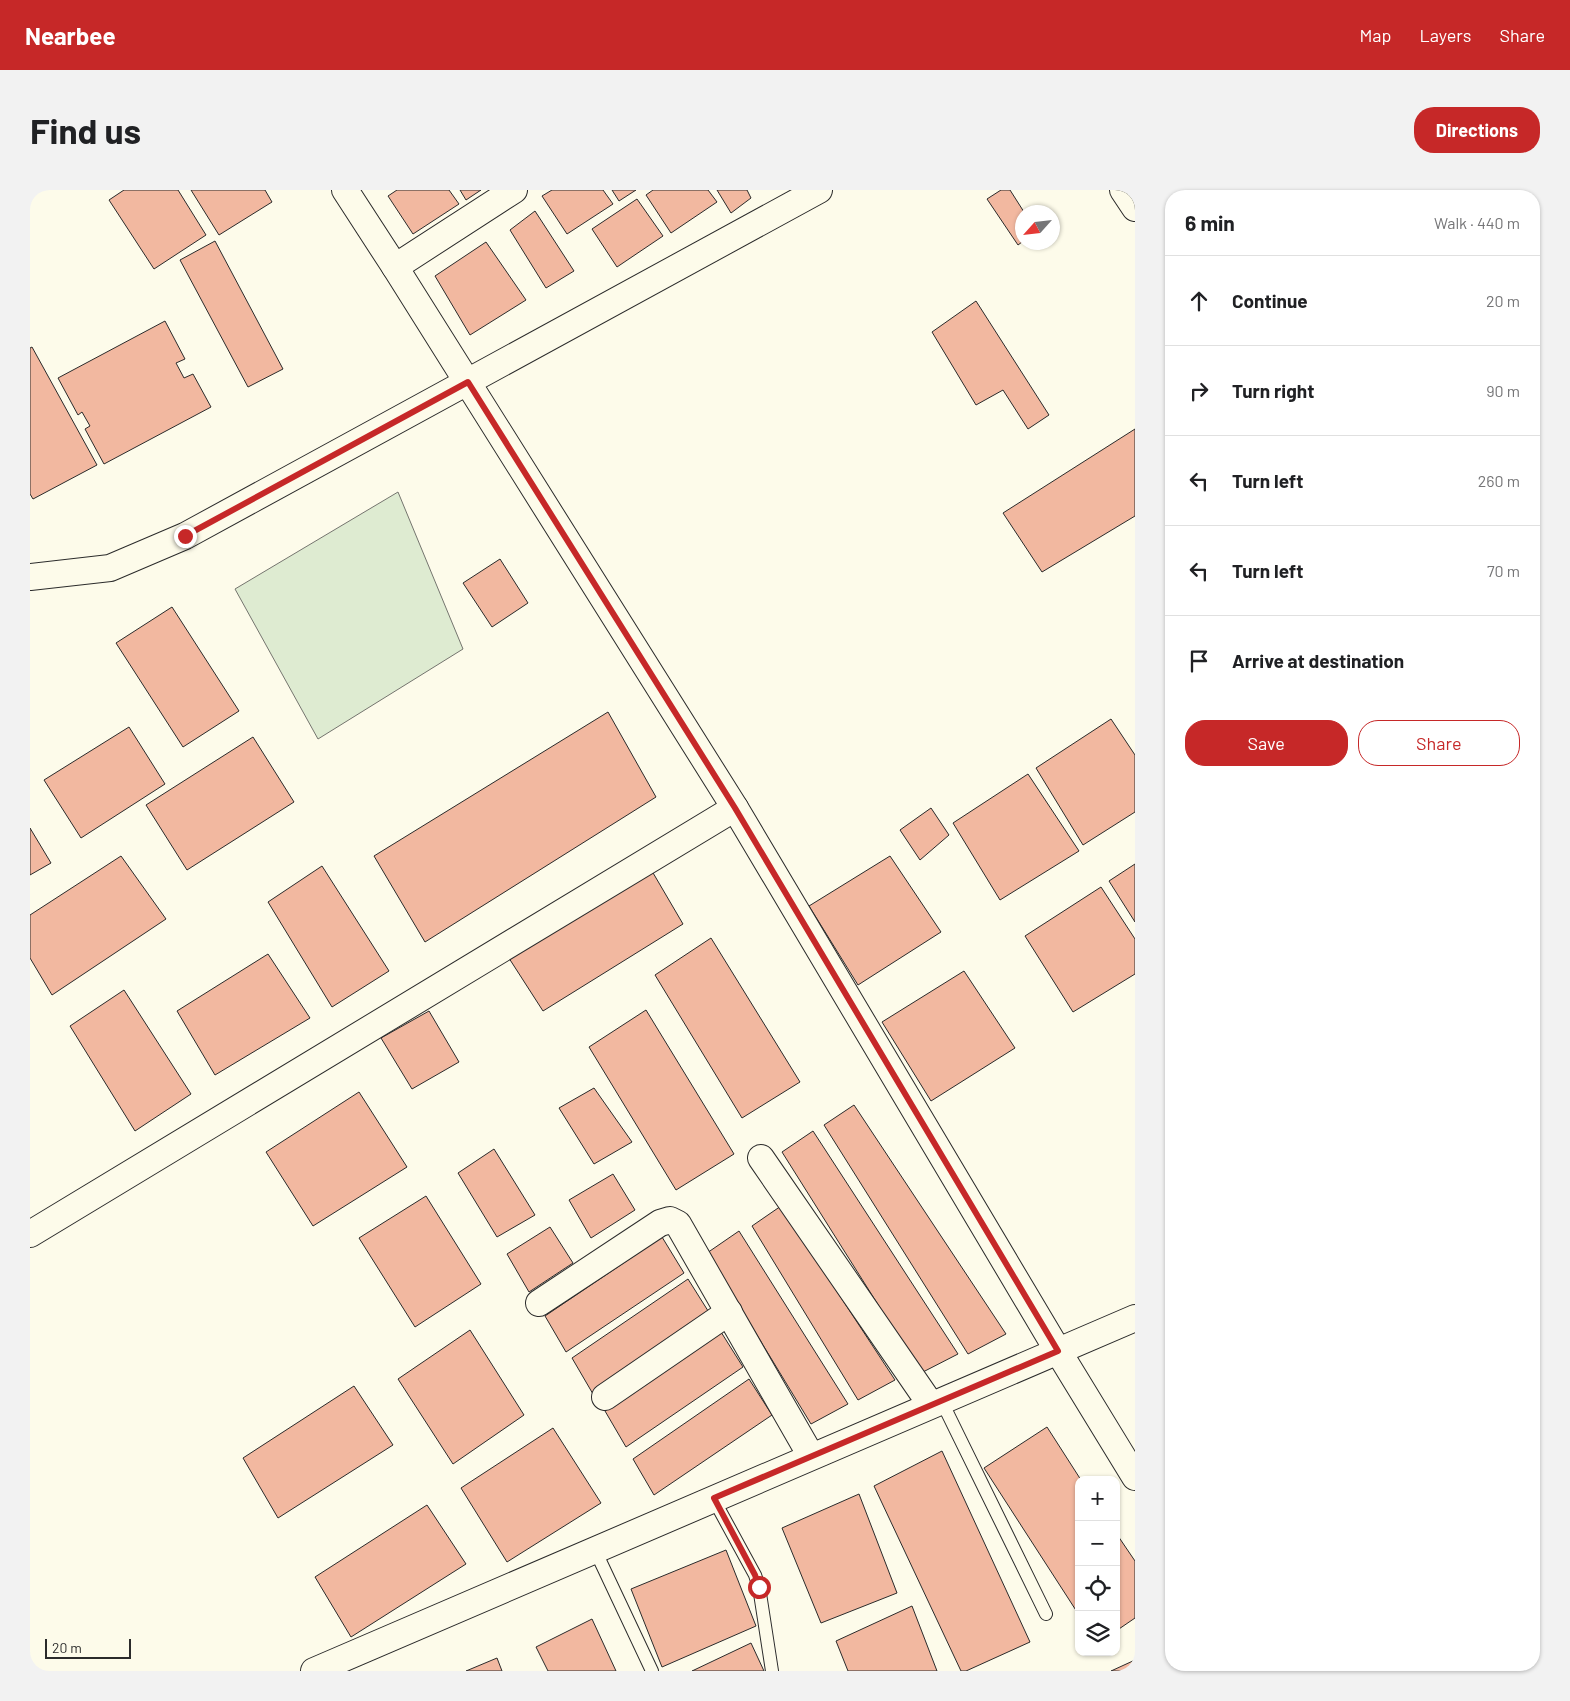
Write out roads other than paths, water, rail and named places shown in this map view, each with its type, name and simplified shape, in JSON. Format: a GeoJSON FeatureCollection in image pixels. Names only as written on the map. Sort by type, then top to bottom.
{"type":"FeatureCollection","features":[{"type":"Feature","properties":{"kind":"street"},"geometry":{"type":"LineString","coordinates":[[345,190],[395,266],[735,808],[1135,1477]]}},
{"type":"Feature","properties":{"kind":"street"},"geometry":{"type":"LineString","coordinates":[[395,266],[514,190]]}},
{"type":"Feature","properties":{"kind":"street"},"geometry":{"type":"LineString","coordinates":[[30,577],[110,568],[185,536],[819,190]]}},
{"type":"Feature","properties":{"kind":"street"},"geometry":{"type":"LineString","coordinates":[[1123,190],[1135,208]]}},
{"type":"Feature","properties":{"kind":"street"},"geometry":{"type":"LineString","coordinates":[[30,1234],[735,808]]}},
{"type":"Feature","properties":{"kind":"street"},"geometry":{"type":"LineString","coordinates":[[761,1158],[936,1402]]}},
{"type":"Feature","properties":{"kind":"street"},"geometry":{"type":"LineString","coordinates":[[539,1303],[660,1222],[670,1220],[678,1224],[811,1456]]}},
{"type":"Feature","properties":{"kind":"street"},"geometry":{"type":"LineString","coordinates":[[605,1397],[729,1312]]}},
{"type":"Feature","properties":{"kind":"street"},"geometry":{"type":"LineString","coordinates":[[314,1671],[1135,1318]]}},
{"type":"Feature","properties":{"kind":"lane"},"geometry":{"type":"LineString","coordinates":[[936,1402],[1046,1614]]}},
{"type":"Feature","properties":{"kind":"lane"},"geometry":{"type":"LineString","coordinates":[[714,1498],[755,1575],[759,1587],[772,1671]]}},
{"type":"Feature","properties":{"kind":"lane"},"geometry":{"type":"LineString","coordinates":[[596,1550],[652,1671]]}}]}
